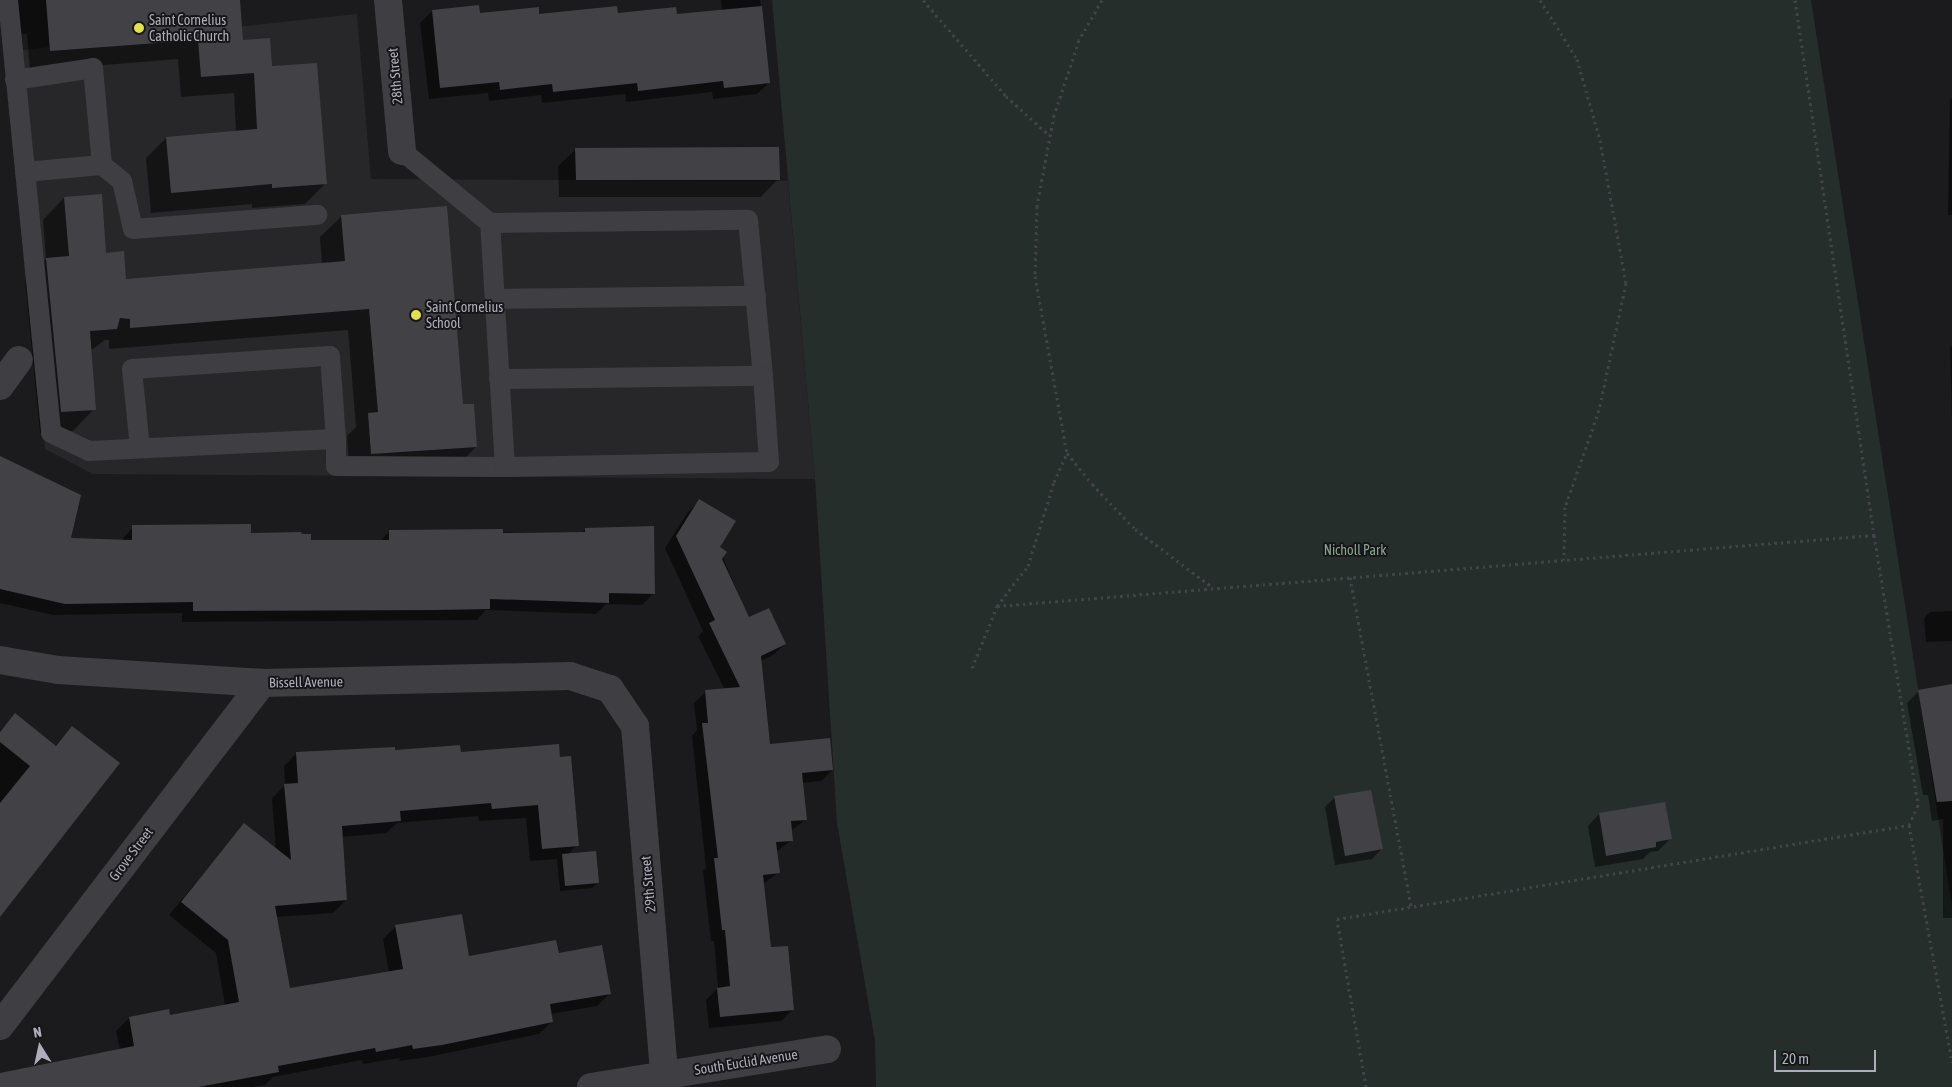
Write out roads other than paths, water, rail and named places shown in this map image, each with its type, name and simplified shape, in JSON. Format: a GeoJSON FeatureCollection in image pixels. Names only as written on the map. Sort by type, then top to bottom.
{"type":"FeatureCollection","features":[{"type":"Feature","properties":{"kind":"street","name":"28th Street"},"geometry":{"type":"LineString","coordinates":[[388,0],[402,151]]}},
{"type":"Feature","properties":{"kind":"street"},"geometry":{"type":"LineString","coordinates":[[0,386],[19,360]]}},
{"type":"Feature","properties":{"kind":"street","name":"Bissell Avenue"},"geometry":{"type":"LineString","coordinates":[[0,660],[58,670],[262,682],[570,676],[610,689]]}},
{"type":"Feature","properties":{"kind":"street","name":"Grove Street"},"geometry":{"type":"LineString","coordinates":[[0,1026],[262,682]]}},
{"type":"Feature","properties":{"kind":"street","name":"29th Street"},"geometry":{"type":"LineString","coordinates":[[610,689],[635,726],[664,1081]]}},
{"type":"Feature","properties":{"kind":"street","name":"South Euclid Avenue"},"geometry":{"type":"LineString","coordinates":[[591,1087],[664,1081],[827,1049]]}},
{"type":"Feature","properties":{"kind":"lane"},"geometry":{"type":"LineString","coordinates":[[8,0],[51,433],[89,451],[336,439]]}},
{"type":"Feature","properties":{"kind":"lane"},"geometry":{"type":"LineString","coordinates":[[15,80],[93,68],[102,165]]}},
{"type":"Feature","properties":{"kind":"lane"},"geometry":{"type":"LineString","coordinates":[[140,448],[132,369],[330,356],[336,466],[505,467],[768,462],[763,376],[748,220],[490,223],[402,151]]}},
{"type":"Feature","properties":{"kind":"lane"},"geometry":{"type":"LineString","coordinates":[[26,172],[102,165],[122,181],[133,229],[317,215]]}},
{"type":"Feature","properties":{"kind":"lane"},"geometry":{"type":"LineString","coordinates":[[490,223],[505,467]]}},
{"type":"Feature","properties":{"kind":"lane"},"geometry":{"type":"LineString","coordinates":[[495,299],[756,296]]}},
{"type":"Feature","properties":{"kind":"lane"},"geometry":{"type":"LineString","coordinates":[[500,379],[763,376]]}},
{"type":"Feature","properties":{"kind":"place","name":"Saint Cornelius Catholic Church"},"geometry":{"type":"Point","coordinates":[139,28]}},
{"type":"Feature","properties":{"kind":"place","name":"Saint Cornelius School"},"geometry":{"type":"Point","coordinates":[416,315]}},
{"type":"Feature","properties":{"kind":"park label","name":"Nicholl Park"},"geometry":{"type":"Point","coordinates":[1355,550]}}]}
